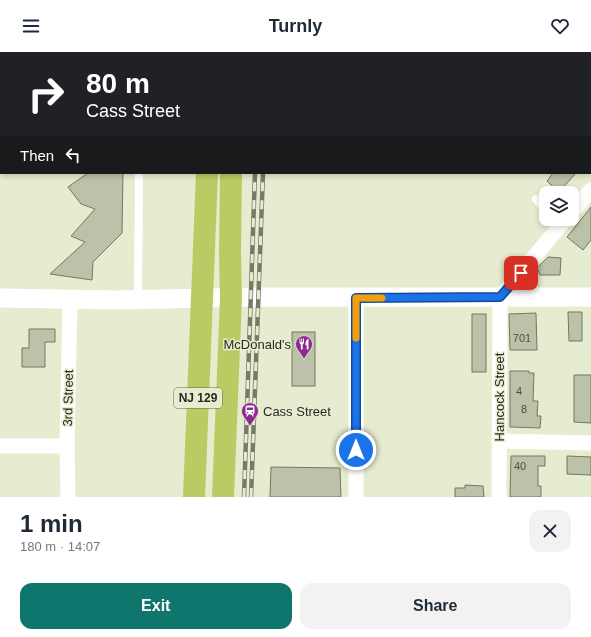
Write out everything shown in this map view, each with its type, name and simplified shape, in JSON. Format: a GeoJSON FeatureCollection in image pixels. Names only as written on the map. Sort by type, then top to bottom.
{"type":"FeatureCollection","features":[{"type":"Feature","properties":{"kind":"highway","name":"NJ 129"},"geometry":{"type":"LineString","coordinates":[[194,497],[207,174]]}},
{"type":"Feature","properties":{"kind":"highway","name":"NJ 129"},"geometry":{"type":"LineString","coordinates":[[223,497],[231,298],[231,174]]}},
{"type":"Feature","properties":{"kind":"street"},"geometry":{"type":"LineString","coordinates":[[579,204],[591,190]]}},
{"type":"Feature","properties":{"kind":"street"},"geometry":{"type":"LineString","coordinates":[[500,297],[557,226]]}},
{"type":"Feature","properties":{"kind":"street","name":"Hancock Street"},"geometry":{"type":"LineString","coordinates":[[499,497],[500,297]]}},
{"type":"Feature","properties":{"kind":"street"},"geometry":{"type":"LineString","coordinates":[[0,298],[138,300],[231,298],[591,297]]}},
{"type":"Feature","properties":{"kind":"street"},"geometry":{"type":"LineString","coordinates":[[356,298],[356,497]]}},
{"type":"Feature","properties":{"kind":"street","name":"3rd Street"},"geometry":{"type":"LineString","coordinates":[[68,497],[67,446],[70,299]]}},
{"type":"Feature","properties":{"kind":"street"},"geometry":{"type":"LineString","coordinates":[[499,442],[591,443]]}},
{"type":"Feature","properties":{"kind":"street"},"geometry":{"type":"LineString","coordinates":[[0,446],[67,446]]}},
{"type":"Feature","properties":{"kind":"lane"},"geometry":{"type":"LineString","coordinates":[[138,300],[139,174]]}},
{"type":"Feature","properties":{"kind":"lane"},"geometry":{"type":"LineString","coordinates":[[536,200],[539,203]]}},
{"type":"Feature","properties":{"kind":"building"},"geometry":{"type":"Polygon","coordinates":[[[87,174],[123,174],[122,233],[93,262],[92,280],[50,274],[85,242],[71,236],[95,209],[81,204],[68,187],[87,174]]]}},
{"type":"Feature","properties":{"kind":"building"},"geometry":{"type":"Polygon","coordinates":[[[552,174],[575,174],[564,186],[552,186],[547,181],[552,174]]]}},
{"type":"Feature","properties":{"kind":"building"},"geometry":{"type":"Polygon","coordinates":[[[591,207],[591,240],[583,250],[567,237],[576,226],[579,226],[579,222],[591,207]]]}},
{"type":"Feature","properties":{"kind":"building"},"geometry":{"type":"Polygon","coordinates":[[[548,257],[561,258],[560,275],[540,275],[537,268],[548,257]]]}},
{"type":"Feature","properties":{"kind":"building"},"geometry":{"type":"Polygon","coordinates":[[[568,312],[582,312],[582,341],[569,341],[568,312]]]}},
{"type":"Feature","properties":{"kind":"building"},"geometry":{"type":"Polygon","coordinates":[[[536,313],[537,350],[510,350],[509,314],[536,313]]]}},
{"type":"Feature","properties":{"kind":"building"},"geometry":{"type":"Polygon","coordinates":[[[472,314],[486,314],[486,372],[472,372],[472,314]]]}},
{"type":"Feature","properties":{"kind":"building"},"geometry":{"type":"Polygon","coordinates":[[[29,329],[55,329],[55,342],[45,342],[45,367],[22,367],[22,348],[29,348],[29,329]]]}},
{"type":"Feature","properties":{"kind":"building","name":"McDonald's"},"geometry":{"type":"Polygon","coordinates":[[[292,332],[315,332],[315,386],[292,386],[292,332]]]}},
{"type":"Feature","properties":{"kind":"building"},"geometry":{"type":"Polygon","coordinates":[[[510,371],[529,371],[529,373],[534,373],[533,401],[538,401],[537,416],[541,416],[540,428],[510,427],[510,371]]]}},
{"type":"Feature","properties":{"kind":"building"},"geometry":{"type":"Polygon","coordinates":[[[574,375],[591,375],[591,423],[574,422],[574,375]]]}},
{"type":"Feature","properties":{"kind":"building"},"geometry":{"type":"Polygon","coordinates":[[[511,456],[545,456],[545,466],[538,466],[538,486],[541,486],[541,497],[510,497],[511,456]]]}},
{"type":"Feature","properties":{"kind":"building"},"geometry":{"type":"Polygon","coordinates":[[[567,456],[591,457],[591,475],[567,474],[567,456]]]}},
{"type":"Feature","properties":{"kind":"building"},"geometry":{"type":"Polygon","coordinates":[[[271,467],[340,468],[341,497],[270,497],[271,467]]]}},
{"type":"Feature","properties":{"kind":"building"},"geometry":{"type":"Polygon","coordinates":[[[465,485],[483,486],[484,497],[455,497],[455,488],[465,488],[465,485]]]}},
{"type":"Feature","properties":{"kind":"railway"},"geometry":{"type":"LineString","coordinates":[[244,497],[255,174]]}},
{"type":"Feature","properties":{"kind":"railway"},"geometry":{"type":"LineString","coordinates":[[251,497],[263,174]]}},
{"type":"Feature","properties":{"kind":"slow traffic"},"geometry":{"type":"LineString","coordinates":[[356,338],[356,298],[382,298]]}},
{"type":"Feature","properties":{"kind":"place","name":"McDonald's"},"geometry":{"type":"Point","coordinates":[304,359]}},
{"type":"Feature","properties":{"kind":"place","name":"Cass Street"},"geometry":{"type":"Point","coordinates":[250,426]}},
{"type":"Feature","properties":{"kind":"route"},"geometry":{"type":"LineString","coordinates":[[356,450],[356,298],[500,297],[521,273]]}}]}
